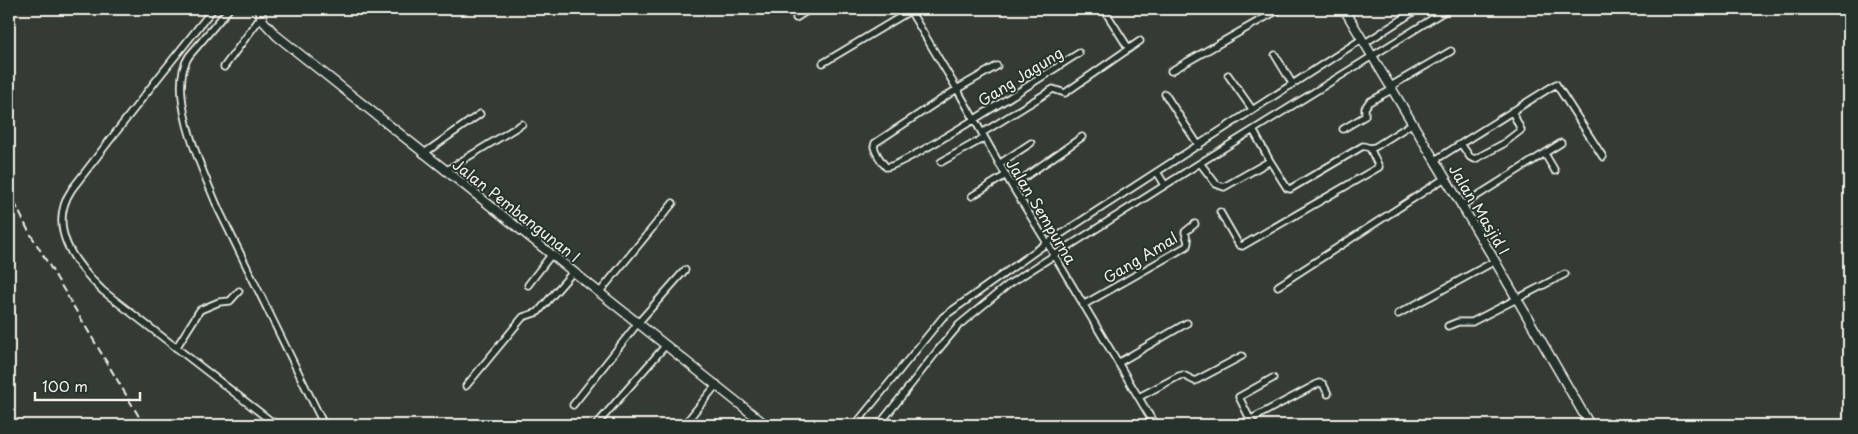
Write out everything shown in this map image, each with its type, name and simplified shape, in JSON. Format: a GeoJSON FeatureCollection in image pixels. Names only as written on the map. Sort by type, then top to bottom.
{"type":"FeatureCollection","features":[{"type":"Feature","properties":{"kind":"main road","name":"Jalan Pembangunan I"},"geometry":{"type":"LineString","coordinates":[[259,9],[261,17],[269,29],[277,36],[423,154],[717,384],[763,424]]}},
{"type":"Feature","properties":{"kind":"main road","name":"Jalan Masjid I"},"geometry":{"type":"LineString","coordinates":[[1344,9],[1495,261],[1590,425]]}},
{"type":"Feature","properties":{"kind":"street"},"geometry":{"type":"LineString","coordinates":[[214,9],[72,189],[62,211],[61,221],[65,240],[91,280],[119,304],[276,425]]}},
{"type":"Feature","properties":{"kind":"street"},"geometry":{"type":"LineString","coordinates":[[229,9],[184,64],[181,85],[183,110],[204,174],[219,210],[324,425]]}},
{"type":"Feature","properties":{"kind":"street"},"geometry":{"type":"LineString","coordinates":[[796,18],[810,9]]}},
{"type":"Feature","properties":{"kind":"street"},"geometry":{"type":"LineString","coordinates":[[1171,71],[1280,9]]}},
{"type":"Feature","properties":{"kind":"street"},"geometry":{"type":"LineString","coordinates":[[855,425],[943,317],[1048,243],[1158,174],[1292,83],[1364,43],[1418,9]]}},
{"type":"Feature","properties":{"kind":"street"},"geometry":{"type":"LineString","coordinates":[[879,425],[959,325],[1009,284],[1164,184],[1448,9]]}},
{"type":"Feature","properties":{"kind":"street"},"geometry":{"type":"LineString","coordinates":[[823,63],[909,10]]}},
{"type":"Feature","properties":{"kind":"street","name":"Jalan Sempurna"},"geometry":{"type":"LineString","coordinates":[[909,10],[1155,425]]}},
{"type":"Feature","properties":{"kind":"street"},"geometry":{"type":"LineString","coordinates":[[1105,11],[1129,49]]}},
{"type":"Feature","properties":{"kind":"street"},"geometry":{"type":"LineString","coordinates":[[224,67],[261,17]]}},
{"type":"Feature","properties":{"kind":"street"},"geometry":{"type":"LineString","coordinates":[[941,162],[1052,90],[1065,93],[1140,41]]}},
{"type":"Feature","properties":{"kind":"street"},"geometry":{"type":"LineString","coordinates":[[1343,129],[1365,116],[1365,108],[1369,102],[1451,51]]}},
{"type":"Feature","properties":{"kind":"street","name":"Gang Jagung"},"geometry":{"type":"LineString","coordinates":[[957,89],[875,143],[876,152],[886,167],[891,168],[974,120],[1079,53]]}},
{"type":"Feature","properties":{"kind":"street"},"geometry":{"type":"LineString","coordinates":[[1275,55],[1292,83]]}},
{"type":"Feature","properties":{"kind":"street"},"geometry":{"type":"LineString","coordinates":[[957,89],[997,66]]}},
{"type":"Feature","properties":{"kind":"street"},"geometry":{"type":"LineString","coordinates":[[1228,75],[1252,109]]}},
{"type":"Feature","properties":{"kind":"street"},"geometry":{"type":"LineString","coordinates":[[1434,160],[1556,84],[1603,157]]}},
{"type":"Feature","properties":{"kind":"street"},"geometry":{"type":"LineString","coordinates":[[1165,94],[1199,146]]}},
{"type":"Feature","properties":{"kind":"street"},"geometry":{"type":"LineString","coordinates":[[1461,144],[1470,157],[1475,159],[1503,144],[1521,130],[1512,111]]}},
{"type":"Feature","properties":{"kind":"street"},"geometry":{"type":"LineString","coordinates":[[423,154],[480,114]]}},
{"type":"Feature","properties":{"kind":"street"},"geometry":{"type":"LineString","coordinates":[[1253,130],[1270,161],[1287,188],[1290,189],[1364,146],[1375,147],[1413,123]]}},
{"type":"Feature","properties":{"kind":"street"},"geometry":{"type":"LineString","coordinates":[[445,171],[522,124]]}},
{"type":"Feature","properties":{"kind":"street"},"geometry":{"type":"LineString","coordinates":[[1012,186],[1082,137]]}},
{"type":"Feature","properties":{"kind":"street"},"geometry":{"type":"LineString","coordinates":[[999,164],[1031,143]]}},
{"type":"Feature","properties":{"kind":"street"},"geometry":{"type":"LineString","coordinates":[[1461,206],[1561,144]]}},
{"type":"Feature","properties":{"kind":"street"},"geometry":{"type":"LineString","coordinates":[[1220,212],[1239,245],[1242,246],[1379,167],[1370,148]]}},
{"type":"Feature","properties":{"kind":"street"},"geometry":{"type":"LineString","coordinates":[[1544,154],[1555,171]]}},
{"type":"Feature","properties":{"kind":"street"},"geometry":{"type":"LineString","coordinates":[[1200,163],[1216,184],[1224,187],[1270,161]]}},
{"type":"Feature","properties":{"kind":"street"},"geometry":{"type":"LineString","coordinates":[[1158,174],[1164,184]]}},
{"type":"Feature","properties":{"kind":"street"},"geometry":{"type":"LineString","coordinates":[[972,196],[1006,175]]}},
{"type":"Feature","properties":{"kind":"street"},"geometry":{"type":"LineString","coordinates":[[1278,286],[1445,178]]}},
{"type":"Feature","properties":{"kind":"street"},"geometry":{"type":"LineString","coordinates":[[599,292],[673,203]]}},
{"type":"Feature","properties":{"kind":"street","name":"Gang Amal"},"geometry":{"type":"LineString","coordinates":[[1083,305],[1186,246],[1188,242],[1184,232],[1195,224]]}},
{"type":"Feature","properties":{"kind":"street"},"geometry":{"type":"LineString","coordinates":[[528,285],[551,255]]}},
{"type":"Feature","properties":{"kind":"street"},"geometry":{"type":"LineString","coordinates":[[1398,314],[1495,261]]}},
{"type":"Feature","properties":{"kind":"street"},"geometry":{"type":"LineString","coordinates":[[573,405],[638,323],[685,270]]}},
{"type":"Feature","properties":{"kind":"street"},"geometry":{"type":"LineString","coordinates":[[466,386],[518,322],[526,315],[538,312],[573,272]]}},
{"type":"Feature","properties":{"kind":"street"},"geometry":{"type":"LineString","coordinates":[[1448,326],[1458,322],[1472,322],[1565,274]]}},
{"type":"Feature","properties":{"kind":"street"},"geometry":{"type":"LineString","coordinates":[[176,348],[200,310],[220,302],[229,302],[239,291]]}},
{"type":"Feature","properties":{"kind":"street"},"geometry":{"type":"LineString","coordinates":[[1118,364],[1187,323]]}},
{"type":"Feature","properties":{"kind":"street"},"geometry":{"type":"LineString","coordinates":[[597,424],[666,345]]}},
{"type":"Feature","properties":{"kind":"street"},"geometry":{"type":"LineString","coordinates":[[1139,397],[1179,376],[1194,381],[1242,356]]}},
{"type":"Feature","properties":{"kind":"street"},"geometry":{"type":"LineString","coordinates":[[1250,419],[1239,397],[1273,378]]}},
{"type":"Feature","properties":{"kind":"street"},"geometry":{"type":"LineString","coordinates":[[1240,425],[1319,383],[1323,384],[1328,394]]}},
{"type":"Feature","properties":{"kind":"street"},"geometry":{"type":"LineString","coordinates":[[684,425],[717,384]]}},
{"type":"Feature","properties":{"kind":"railway"},"geometry":{"type":"LineString","coordinates":[[9,191],[27,228],[144,425]]}}]}
